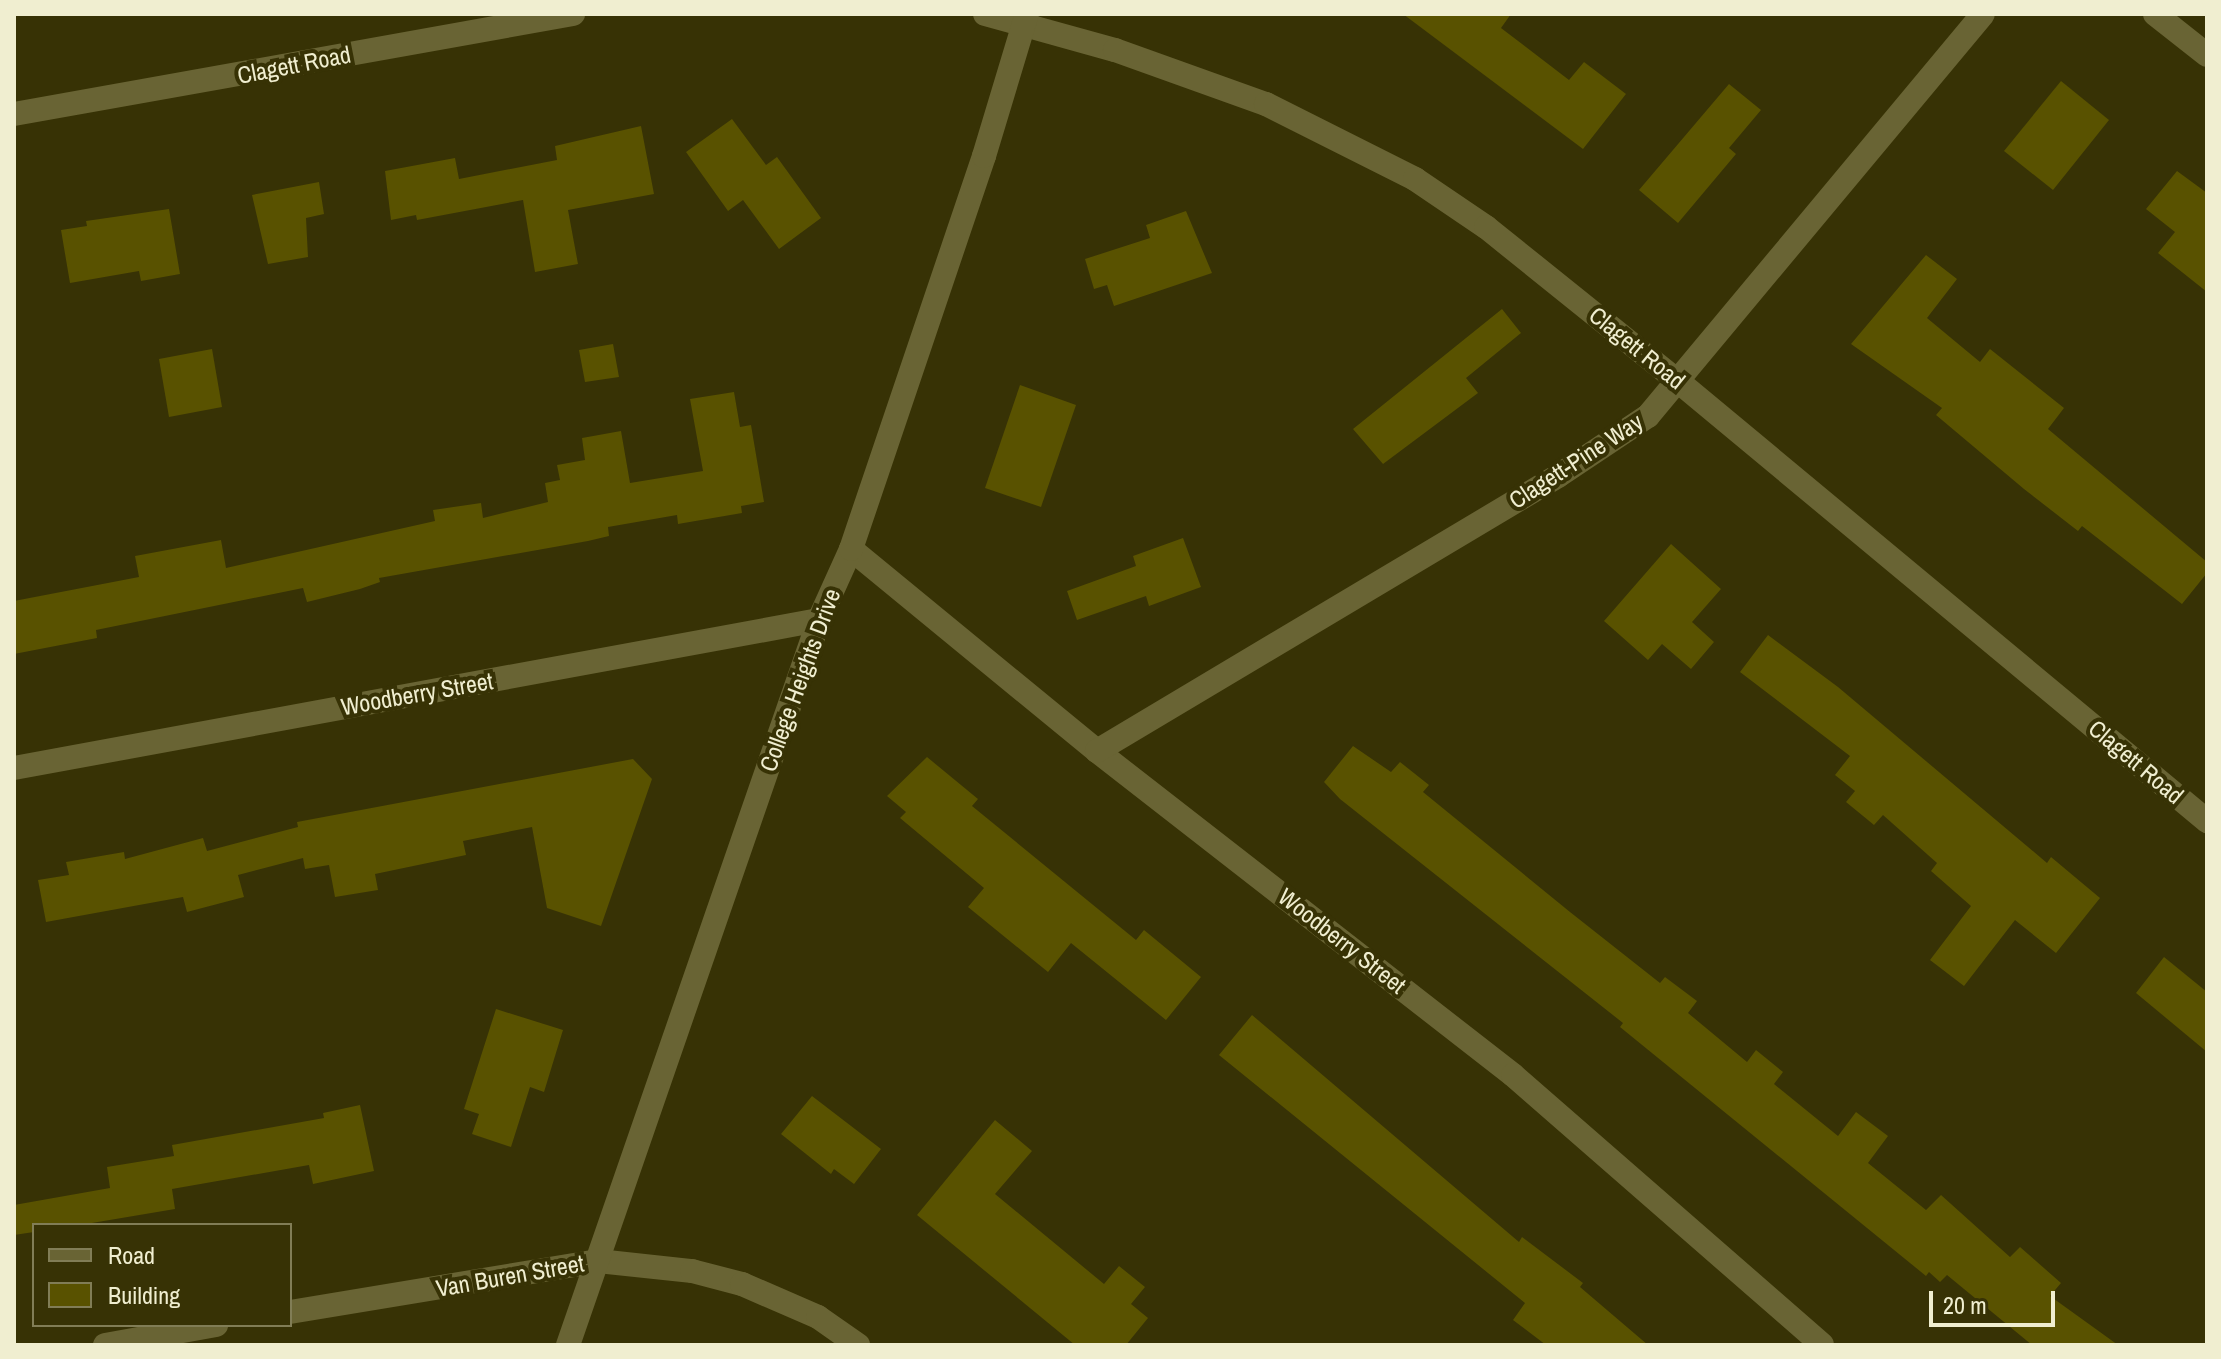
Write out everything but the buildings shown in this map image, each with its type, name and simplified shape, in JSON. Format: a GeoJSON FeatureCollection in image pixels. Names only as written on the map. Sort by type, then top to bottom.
{"type":"FeatureCollection","features":[{"type":"Feature","properties":{"kind":"street","name":"Clagett Road"},"geometry":{"type":"LineString","coordinates":[[14,114],[573,14]]}},
{"type":"Feature","properties":{"kind":"street","name":"Clagett Road"},"geometry":{"type":"LineString","coordinates":[[985,14],[1024,20],[1193,77],[1329,132],[1486,227],[1679,382],[2207,821]]}},
{"type":"Feature","properties":{"kind":"street","name":"Clagett-Pine Way"},"geometry":{"type":"LineString","coordinates":[[1097,751],[1614,440],[1648,416],[1983,14]]}},
{"type":"Feature","properties":{"kind":"street"},"geometry":{"type":"LineString","coordinates":[[2155,14],[2207,55]]}},
{"type":"Feature","properties":{"kind":"street","name":"College Heights Drive"},"geometry":{"type":"LineString","coordinates":[[568,1345],[819,620],[851,549],[984,156],[1024,20]]}},
{"type":"Feature","properties":{"kind":"street","name":"Woodberry Street"},"geometry":{"type":"LineString","coordinates":[[851,549],[1097,751],[1513,1075],[1822,1345]]}},
{"type":"Feature","properties":{"kind":"street","name":"Woodberry Street"},"geometry":{"type":"LineString","coordinates":[[14,768],[819,620]]}},
{"type":"Feature","properties":{"kind":"street","name":"Van Buren Street"},"geometry":{"type":"LineString","coordinates":[[292,1312],[598,1261],[692,1271],[742,1284],[818,1317],[858,1345]]}},
{"type":"Feature","properties":{"kind":"street"},"geometry":{"type":"LineString","coordinates":[[105,1345],[205,1327]]}}]}
